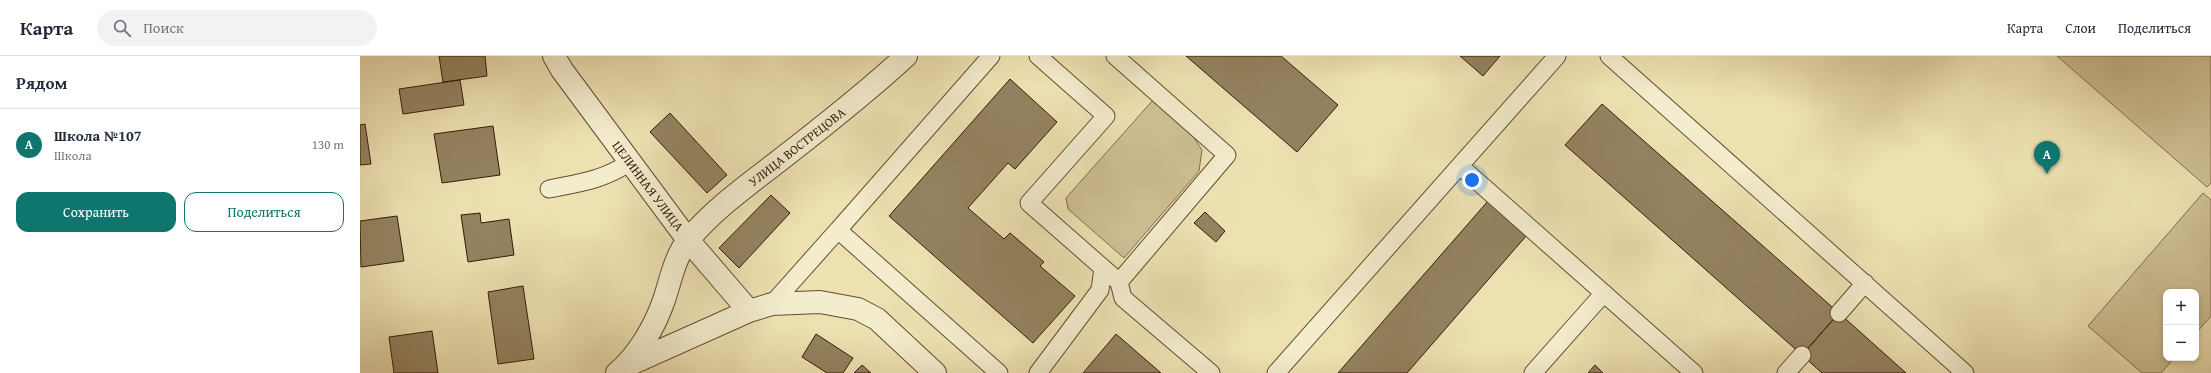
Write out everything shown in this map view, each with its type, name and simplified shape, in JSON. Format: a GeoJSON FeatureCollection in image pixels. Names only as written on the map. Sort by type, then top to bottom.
{"type":"FeatureCollection","features":[{"type":"Feature","properties":{"kind":"street","name":"ЦЕЛИННАЯ УЛИЦА"},"geometry":{"type":"LineString","coordinates":[[554,56],[562,70],[688,240],[749,311]]}},
{"type":"Feature","properties":{"kind":"street","name":"УЛИЦА ВОСТРЕЦОВА"},"geometry":{"type":"LineString","coordinates":[[622,369],[652,328],[664,301],[673,268],[688,240],[717,210],[868,92],[906,56]]}},
{"type":"Feature","properties":{"kind":"street"},"geometry":{"type":"LineString","coordinates":[[622,369],[749,311],[772,304],[820,302],[858,308],[877,319],[935,373]]}},
{"type":"Feature","properties":{"kind":"lane"},"geometry":{"type":"LineString","coordinates":[[772,304],[991,56]]}},
{"type":"Feature","properties":{"kind":"lane"},"geometry":{"type":"LineString","coordinates":[[1038,56],[1106,116],[1029,203],[1119,282],[1124,298],[1211,373]]}},
{"type":"Feature","properties":{"kind":"lane"},"geometry":{"type":"LineString","coordinates":[[1115,56],[1227,155],[1119,282]]}},
{"type":"Feature","properties":{"kind":"lane"},"geometry":{"type":"LineString","coordinates":[[1276,373],[1557,56]]}},
{"type":"Feature","properties":{"kind":"lane"},"geometry":{"type":"LineString","coordinates":[[1609,56],[1965,373]]}},
{"type":"Feature","properties":{"kind":"lane"},"geometry":{"type":"LineString","coordinates":[[548,188],[588,182],[613,174],[630,162]]}},
{"type":"Feature","properties":{"kind":"lane"},"geometry":{"type":"LineString","coordinates":[[1460,166],[1694,373]]}},
{"type":"Feature","properties":{"kind":"lane"},"geometry":{"type":"LineString","coordinates":[[838,230],[999,373]]}},
{"type":"Feature","properties":{"kind":"lane"},"geometry":{"type":"LineString","coordinates":[[1038,373],[1100,290],[1103,268]]}},
{"type":"Feature","properties":{"kind":"lane"},"geometry":{"type":"LineString","coordinates":[[1839,313],[1865,283]]}},
{"type":"Feature","properties":{"kind":"lane"},"geometry":{"type":"LineString","coordinates":[[1533,373],[1604,293]]}},
{"type":"Feature","properties":{"kind":"lane"},"geometry":{"type":"LineString","coordinates":[[1786,373],[1802,355]]}},
{"type":"Feature","properties":{"kind":"shaded area"},"geometry":{"type":"Polygon","coordinates":[[[2057,56],[2211,56],[2211,183],[2207,187],[2057,56]]]}},
{"type":"Feature","properties":{"kind":"shaded area"},"geometry":{"type":"Polygon","coordinates":[[[1153,100],[1191,133],[1202,150],[1199,171],[1124,258],[1068,209],[1066,198],[1153,100]]]}},
{"type":"Feature","properties":{"kind":"shaded area"},"geometry":{"type":"Polygon","coordinates":[[[2203,193],[2211,200],[2211,316],[2199,330],[2199,289],[2163,289],[2163,361],[2171,361],[2161,373],[2142,373],[2088,326],[2203,193]]]}},
{"type":"Feature","properties":{"kind":"building"},"geometry":{"type":"Polygon","coordinates":[[[439,56],[485,56],[487,76],[443,82],[439,56]]]}},
{"type":"Feature","properties":{"kind":"building"},"geometry":{"type":"Polygon","coordinates":[[[1186,56],[1281,56],[1338,105],[1297,152],[1186,56]]]}},
{"type":"Feature","properties":{"kind":"building"},"geometry":{"type":"Polygon","coordinates":[[[1460,56],[1500,56],[1483,76],[1460,56]]]}},
{"type":"Feature","properties":{"kind":"building"},"geometry":{"type":"Polygon","coordinates":[[[1010,79],[1057,122],[1015,169],[1008,163],[968,208],[1004,239],[1010,233],[1044,262],[1040,266],[1075,296],[1033,343],[889,216],[1010,79]]]}},
{"type":"Feature","properties":{"kind":"building"},"geometry":{"type":"Polygon","coordinates":[[[460,80],[464,105],[403,114],[399,89],[460,80]]]}},
{"type":"Feature","properties":{"kind":"building"},"geometry":{"type":"Polygon","coordinates":[[[1602,104],[1839,313],[1802,355],[1565,145],[1602,104]]]}},
{"type":"Feature","properties":{"kind":"building"},"geometry":{"type":"Polygon","coordinates":[[[670,113],[727,175],[707,193],[650,132],[670,113]]]}},
{"type":"Feature","properties":{"kind":"building"},"geometry":{"type":"Polygon","coordinates":[[[365,124],[371,164],[360,165],[360,125],[365,124]]]}},
{"type":"Feature","properties":{"kind":"building"},"geometry":{"type":"Polygon","coordinates":[[[493,126],[500,175],[442,183],[434,134],[493,126]]]}},
{"type":"Feature","properties":{"kind":"building"},"geometry":{"type":"Polygon","coordinates":[[[771,195],[790,213],[739,268],[719,248],[771,195]]]}},
{"type":"Feature","properties":{"kind":"building"},"geometry":{"type":"Polygon","coordinates":[[[1488,201],[1527,235],[1407,373],[1338,373],[1488,201]]]}},
{"type":"Feature","properties":{"kind":"building"},"geometry":{"type":"Polygon","coordinates":[[[1205,212],[1225,231],[1216,242],[1194,223],[1205,212]]]}},
{"type":"Feature","properties":{"kind":"building"},"geometry":{"type":"Polygon","coordinates":[[[480,213],[481,223],[509,219],[514,255],[468,262],[461,215],[480,213]]]}},
{"type":"Feature","properties":{"kind":"building"},"geometry":{"type":"Polygon","coordinates":[[[397,216],[404,261],[361,267],[360,221],[397,216]]]}},
{"type":"Feature","properties":{"kind":"building"},"geometry":{"type":"Polygon","coordinates":[[[523,286],[534,359],[498,364],[488,292],[523,286]]]}},
{"type":"Feature","properties":{"kind":"building"},"geometry":{"type":"Polygon","coordinates":[[[1839,313],[1906,373],[1822,373],[1802,355],[1839,313]]]}},
{"type":"Feature","properties":{"kind":"building"},"geometry":{"type":"Polygon","coordinates":[[[432,331],[438,373],[394,373],[389,337],[432,331]]]}},
{"type":"Feature","properties":{"kind":"building"},"geometry":{"type":"Polygon","coordinates":[[[816,334],[853,358],[843,373],[827,373],[802,357],[816,334]]]}},
{"type":"Feature","properties":{"kind":"building"},"geometry":{"type":"Polygon","coordinates":[[[1116,334],[1161,373],[1083,373],[1116,334]]]}},
{"type":"Feature","properties":{"kind":"building"},"geometry":{"type":"Polygon","coordinates":[[[862,365],[871,373],[854,373],[862,365]]]}},
{"type":"Feature","properties":{"kind":"building"},"geometry":{"type":"Polygon","coordinates":[[[1595,365],[1603,373],[1588,373],[1595,365]]]}},
{"type":"Feature","properties":{"kind":"place","name":"Школа №107"},"geometry":{"type":"Point","coordinates":[2047,174]}}]}
